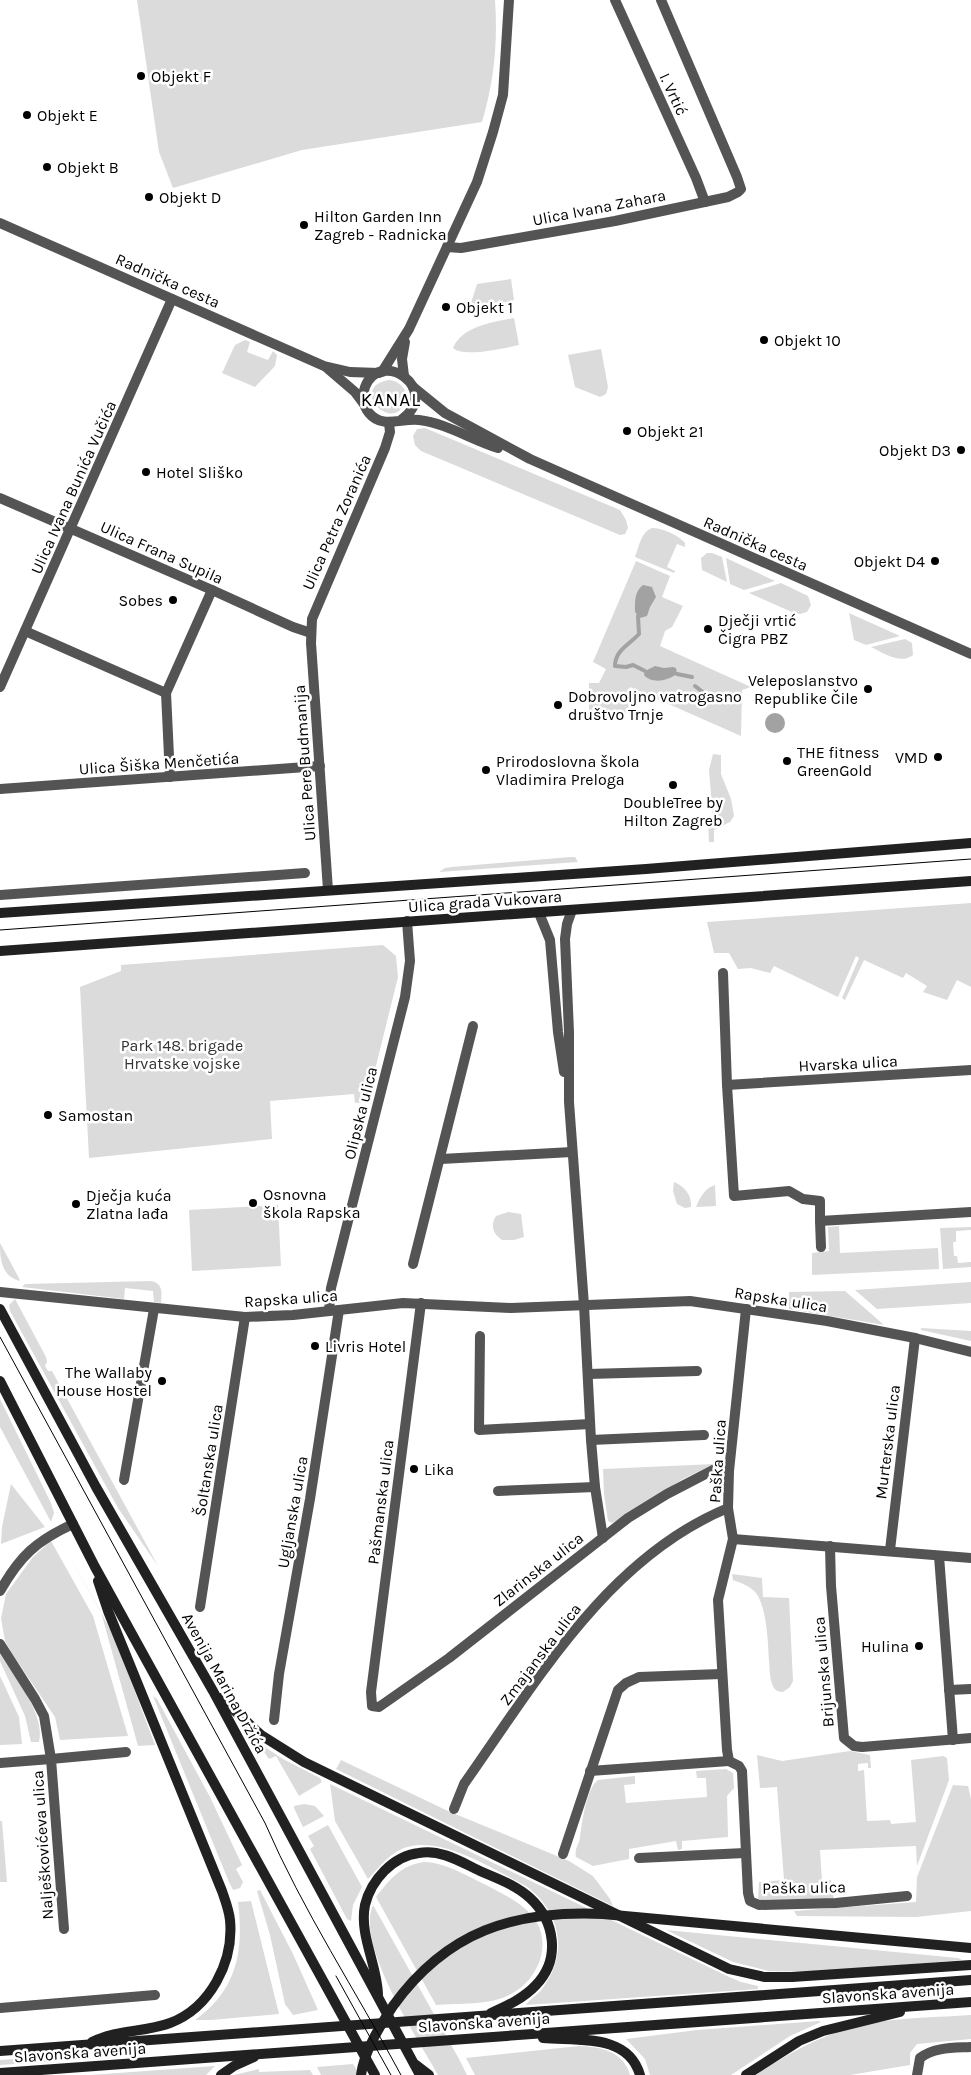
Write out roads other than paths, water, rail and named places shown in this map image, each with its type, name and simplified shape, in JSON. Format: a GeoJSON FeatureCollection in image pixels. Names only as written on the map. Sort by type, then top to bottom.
{"type":"FeatureCollection","features":[{"type":"Feature","properties":{"kind":"main road","name":"Ulica grada Vukovara"},"geometry":{"type":"LineString","coordinates":[[0,913],[646,869],[971,843]]}},
{"type":"Feature","properties":{"kind":"main road","name":"Ulica grada Vukovara"},"geometry":{"type":"LineString","coordinates":[[0,951],[971,881]]}},
{"type":"Feature","properties":{"kind":"main road","name":"Avenija Marina Držića"},"geometry":{"type":"LineString","coordinates":[[0,1309],[96,1487],[213,1691],[420,2075]]}},
{"type":"Feature","properties":{"kind":"main road"},"geometry":{"type":"LineString","coordinates":[[0,1381],[95,1567],[375,2075]]}},
{"type":"Feature","properties":{"kind":"main road"},"geometry":{"type":"LineString","coordinates":[[87,2045],[105,2036],[120,2032],[157,2028],[183,2018],[201,2005],[216,1982],[225,1959],[230,1932],[227,1905],[222,1891],[108,1611],[95,1567]]}},
{"type":"Feature","properties":{"kind":"main road"},"geometry":{"type":"LineString","coordinates":[[213,1691],[261,1735],[304,1762],[729,1969],[764,1977],[792,1977],[971,1965]]}},
{"type":"Feature","properties":{"kind":"main road"},"geometry":{"type":"LineString","coordinates":[[378,1998],[376,1971],[367,1942],[364,1924],[366,1903],[370,1891],[389,1866],[400,1859],[419,1852],[438,1853],[463,1862],[520,1891],[538,1907],[549,1926],[552,1955],[544,1975],[525,1994],[486,2016]]}},
{"type":"Feature","properties":{"kind":"main road"},"geometry":{"type":"LineString","coordinates":[[361,2075],[367,2054],[384,2020],[414,1979],[435,1960],[456,1945],[502,1923],[523,1918],[558,1913],[603,1914],[971,1948]]}},
{"type":"Feature","properties":{"kind":"main road","name":"Slavonska avenija"},"geometry":{"type":"LineString","coordinates":[[0,2051],[971,1980]]}},
{"type":"Feature","properties":{"kind":"main road","name":"Slavonska avenija"},"geometry":{"type":"LineString","coordinates":[[0,2073],[971,2002]]}},
{"type":"Feature","properties":{"kind":"main road"},"geometry":{"type":"LineString","coordinates":[[746,2075],[799,2041],[822,2032],[933,2004]]}},
{"type":"Feature","properties":{"kind":"main road"},"geometry":{"type":"LineString","coordinates":[[522,2034],[612,2044],[632,2059],[640,2075]]}},
{"type":"Feature","properties":{"kind":"main road"},"geometry":{"type":"LineString","coordinates":[[221,2075],[245,2061],[264,2054]]}},
{"type":"Feature","properties":{"kind":"main road"},"geometry":{"type":"LineString","coordinates":[[367,2060],[370,2075]]}},
{"type":"Feature","properties":{"kind":"main road"},"geometry":{"type":"LineString","coordinates":[[413,2062],[429,2075]]}},
{"type":"Feature","properties":{"kind":"street"},"geometry":{"type":"LineString","coordinates":[[381,372],[398,372],[413,387],[415,394],[412,409],[401,420],[389,423],[375,419],[364,404],[364,389],[368,382],[381,372],[409,329],[477,182],[499,110],[506,59],[509,0]]}},
{"type":"Feature","properties":{"kind":"street","name":"I. Vrtić"},"geometry":{"type":"LineString","coordinates":[[615,0],[696,178],[705,202]]}},
{"type":"Feature","properties":{"kind":"street","name":"Ulica Ivana Zahara"},"geometry":{"type":"LineString","coordinates":[[447,247],[461,248],[615,221],[705,202],[738,192],[741,189],[661,0]]}},
{"type":"Feature","properties":{"kind":"street","name":"Radnička cesta"},"geometry":{"type":"LineString","coordinates":[[0,223],[324,366],[350,372],[381,372]]}},
{"type":"Feature","properties":{"kind":"street","name":"Ulica Ivana Bunića Vučića"},"geometry":{"type":"LineString","coordinates":[[0,687],[172,299]]}},
{"type":"Feature","properties":{"kind":"street"},"geometry":{"type":"LineString","coordinates":[[404,376],[402,355],[409,329]]}},
{"type":"Feature","properties":{"kind":"street","name":"Radnička cesta"},"geometry":{"type":"LineString","coordinates":[[324,366],[355,392],[364,404]]}},
{"type":"Feature","properties":{"kind":"street","name":"Radnička cesta"},"geometry":{"type":"LineString","coordinates":[[413,387],[429,402],[458,421],[530,459]]}},
{"type":"Feature","properties":{"kind":"street","name":"Radnička cesta"},"geometry":{"type":"LineString","coordinates":[[401,420],[426,421],[530,459],[971,654]]}},
{"type":"Feature","properties":{"kind":"street","name":"Ulica Petra Zoranića"},"geometry":{"type":"LineString","coordinates":[[311,633],[314,610],[385,448],[390,432],[389,423]]}},
{"type":"Feature","properties":{"kind":"street","name":"Ulica Frana Supila"},"geometry":{"type":"LineString","coordinates":[[0,498],[293,627],[311,633]]}},
{"type":"Feature","properties":{"kind":"street"},"geometry":{"type":"LineString","coordinates":[[170,777],[166,693],[212,590]]}},
{"type":"Feature","properties":{"kind":"street"},"geometry":{"type":"LineString","coordinates":[[25,631],[166,693]]}},
{"type":"Feature","properties":{"kind":"street","name":"Ulica Pere Budmanija"},"geometry":{"type":"LineString","coordinates":[[311,633],[328,890]]}},
{"type":"Feature","properties":{"kind":"street","name":"Ulica Šiška Menčetića"},"geometry":{"type":"LineString","coordinates":[[0,789],[320,766]]}},
{"type":"Feature","properties":{"kind":"street"},"geometry":{"type":"LineString","coordinates":[[0,895],[305,873]]}},
{"type":"Feature","properties":{"kind":"street"},"geometry":{"type":"LineString","coordinates":[[572,910],[565,939],[569,1032],[569,1102],[584,1305],[591,1440],[595,1487],[603,1538]]}},
{"type":"Feature","properties":{"kind":"street"},"geometry":{"type":"LineString","coordinates":[[539,913],[550,940],[558,1032],[569,1102]]}},
{"type":"Feature","properties":{"kind":"street","name":"Olipska ulica"},"geometry":{"type":"LineString","coordinates":[[334,1310],[331,1288],[405,997],[410,961],[407,921]]}},
{"type":"Feature","properties":{"kind":"street"},"geometry":{"type":"LineString","coordinates":[[723,973],[727,1085],[734,1196],[789,1191],[803,1199],[820,1201],[821,1247]]}},
{"type":"Feature","properties":{"kind":"street"},"geometry":{"type":"LineString","coordinates":[[413,1264],[473,1026]]}},
{"type":"Feature","properties":{"kind":"street","name":"Hvarska ulica"},"geometry":{"type":"LineString","coordinates":[[727,1085],[971,1070]]}},
{"type":"Feature","properties":{"kind":"street"},"geometry":{"type":"LineString","coordinates":[[441,1159],[572,1152]]}},
{"type":"Feature","properties":{"kind":"street"},"geometry":{"type":"LineString","coordinates":[[820,1221],[971,1212]]}},
{"type":"Feature","properties":{"kind":"street","name":"Rapska ulica"},"geometry":{"type":"LineString","coordinates":[[0,1292],[245,1317],[293,1315],[382,1304],[421,1303],[511,1308],[690,1301],[827,1321],[915,1338],[971,1352]]}},
{"type":"Feature","properties":{"kind":"street","name":"Pašmanska ulica"},"geometry":{"type":"LineString","coordinates":[[372,1706],[371,1692],[421,1303]]}},
{"type":"Feature","properties":{"kind":"street"},"geometry":{"type":"LineString","coordinates":[[124,1480],[154,1309]]}},
{"type":"Feature","properties":{"kind":"street","name":"Paška ulica"},"geometry":{"type":"LineString","coordinates":[[746,1309],[728,1471],[728,1508],[733,1539],[718,1600],[721,1674],[729,1761],[739,1766],[742,1771],[745,1852],[750,1901],[760,1905],[836,1903],[907,1896]]}},
{"type":"Feature","properties":{"kind":"street","name":"Ugljanska ulica"},"geometry":{"type":"LineString","coordinates":[[274,1720],[279,1674],[310,1498],[334,1310]]}},
{"type":"Feature","properties":{"kind":"street","name":"Šoltanska ulica"},"geometry":{"type":"LineString","coordinates":[[200,1607],[245,1317]]}},
{"type":"Feature","properties":{"kind":"street"},"geometry":{"type":"LineString","coordinates":[[480,1336],[479,1430],[590,1424]]}},
{"type":"Feature","properties":{"kind":"street","name":"Murterska ulica"},"geometry":{"type":"LineString","coordinates":[[890,1550],[915,1338]]}},
{"type":"Feature","properties":{"kind":"street"},"geometry":{"type":"LineString","coordinates":[[588,1374],[697,1371]]}},
{"type":"Feature","properties":{"kind":"street","name":"Paška ulica"},"geometry":{"type":"LineString","coordinates":[[591,1440],[704,1435]]}},
{"type":"Feature","properties":{"kind":"street","name":"Zlarinska ulica"},"geometry":{"type":"LineString","coordinates":[[372,1706],[379,1707],[448,1658],[628,1518],[667,1494],[717,1468],[728,1471]]}},
{"type":"Feature","properties":{"kind":"street"},"geometry":{"type":"LineString","coordinates":[[498,1491],[595,1487]]}},
{"type":"Feature","properties":{"kind":"street","name":"Zmajanska ulica"},"geometry":{"type":"LineString","coordinates":[[454,1809],[464,1784],[577,1625],[630,1570],[656,1549],[714,1513],[728,1508]]}},
{"type":"Feature","properties":{"kind":"street"},"geometry":{"type":"LineString","coordinates":[[0,1591],[16,1566],[34,1546],[46,1537],[73,1524]]}},
{"type":"Feature","properties":{"kind":"street"},"geometry":{"type":"LineString","coordinates":[[733,1539],[890,1550],[971,1558]]}},
{"type":"Feature","properties":{"kind":"street","name":"Brijunska ulica"},"geometry":{"type":"LineString","coordinates":[[830,1546],[831,1586],[844,1738],[854,1746],[862,1747],[953,1740]]}},
{"type":"Feature","properties":{"kind":"street"},"geometry":{"type":"LineString","coordinates":[[939,1556],[953,1740],[971,1738]]}},
{"type":"Feature","properties":{"kind":"street","name":"Nalješkovićeva ulica"},"geometry":{"type":"LineString","coordinates":[[0,1644],[44,1716],[51,1759],[64,1930]]}},
{"type":"Feature","properties":{"kind":"street"},"geometry":{"type":"LineString","coordinates":[[563,1854],[618,1690],[626,1683],[639,1677],[721,1674]]}},
{"type":"Feature","properties":{"kind":"street"},"geometry":{"type":"LineString","coordinates":[[949,1690],[971,1689]]}},
{"type":"Feature","properties":{"kind":"street","name":"Nalješkovićeva ulica"},"geometry":{"type":"LineString","coordinates":[[0,1763],[126,1752]]}},
{"type":"Feature","properties":{"kind":"street"},"geometry":{"type":"LineString","coordinates":[[590,1771],[729,1761]]}},
{"type":"Feature","properties":{"kind":"street"},"geometry":{"type":"LineString","coordinates":[[639,1858],[745,1852]]}},
{"type":"Feature","properties":{"kind":"street"},"geometry":{"type":"LineString","coordinates":[[0,2008],[155,1996]]}},
{"type":"Feature","properties":{"kind":"street"},"geometry":{"type":"LineString","coordinates":[[917,2075],[920,2058],[927,2052],[971,2046]]}},
{"type":"Feature","properties":{"kind":"waterway"},"geometry":{"type":"LineString","coordinates":[[638,616],[639,634],[620,651],[615,666],[626,667],[633,665],[645,671]]}},
{"type":"Feature","properties":{"kind":"waterway"},"geometry":{"type":"LineString","coordinates":[[677,674],[692,677]]}},
{"type":"Feature","properties":{"kind":"waterway"},"geometry":{"type":"LineString","coordinates":[[695,686],[704,693]]}},
{"type":"Feature","properties":{"kind":"tram line"},"geometry":{"type":"LineString","coordinates":[[0,930],[971,859]]}},
{"type":"Feature","properties":{"kind":"tram line"},"geometry":{"type":"LineString","coordinates":[[0,1337],[265,1823],[296,1888],[401,2075]]}},
{"type":"Feature","properties":{"kind":"tram line"},"geometry":{"type":"LineString","coordinates":[[336,1976],[391,2075]]}},
{"type":"Feature","properties":{"kind":"place","name":"Objekt F"},"geometry":{"type":"Point","coordinates":[141,76]}},
{"type":"Feature","properties":{"kind":"place","name":"Objekt E"},"geometry":{"type":"Point","coordinates":[27,115]}},
{"type":"Feature","properties":{"kind":"place","name":"Objekt B"},"geometry":{"type":"Point","coordinates":[47,167]}},
{"type":"Feature","properties":{"kind":"place","name":"Objekt D"},"geometry":{"type":"Point","coordinates":[149,197]}},
{"type":"Feature","properties":{"kind":"place","name":"Hilton Garden Inn Zagreb - Radnicka"},"geometry":{"type":"Point","coordinates":[304,225]}},
{"type":"Feature","properties":{"kind":"place","name":"Objekt 1"},"geometry":{"type":"Point","coordinates":[446,307]}},
{"type":"Feature","properties":{"kind":"place","name":"Objekt 10"},"geometry":{"type":"Point","coordinates":[764,340]}},
{"type":"Feature","properties":{"kind":"place","name":"Objekt 21"},"geometry":{"type":"Point","coordinates":[627,431]}},
{"type":"Feature","properties":{"kind":"place","name":"Objekt D3"},"geometry":{"type":"Point","coordinates":[961,450]}},
{"type":"Feature","properties":{"kind":"place","name":"Hotel Sliško"},"geometry":{"type":"Point","coordinates":[146,472]}},
{"type":"Feature","properties":{"kind":"place","name":"Objekt D4"},"geometry":{"type":"Point","coordinates":[935,561]}},
{"type":"Feature","properties":{"kind":"place","name":"Sobes"},"geometry":{"type":"Point","coordinates":[173,600]}},
{"type":"Feature","properties":{"kind":"place","name":"Dječji vrtić Čigra PBZ"},"geometry":{"type":"Point","coordinates":[708,629]}},
{"type":"Feature","properties":{"kind":"place","name":"Veleposlanstvo Republike Čile"},"geometry":{"type":"Point","coordinates":[868,689]}},
{"type":"Feature","properties":{"kind":"place","name":"Dobrovoljno vatrogasno društvo Trnje"},"geometry":{"type":"Point","coordinates":[558,705]}},
{"type":"Feature","properties":{"kind":"place","name":"VMD"},"geometry":{"type":"Point","coordinates":[938,757]}},
{"type":"Feature","properties":{"kind":"place","name":"THE fitness GreenGold"},"geometry":{"type":"Point","coordinates":[787,761]}},
{"type":"Feature","properties":{"kind":"place","name":"Prirodoslovna škola Vladimira Preloga"},"geometry":{"type":"Point","coordinates":[486,770]}},
{"type":"Feature","properties":{"kind":"place","name":"DoubleTree by Hilton Zagreb"},"geometry":{"type":"Point","coordinates":[673,785]}},
{"type":"Feature","properties":{"kind":"place","name":"Samostan"},"geometry":{"type":"Point","coordinates":[48,1115]}},
{"type":"Feature","properties":{"kind":"place","name":"Osnovna škola Rapska"},"geometry":{"type":"Point","coordinates":[253,1203]}},
{"type":"Feature","properties":{"kind":"place","name":"Dječja kuća Zlatna lađa"},"geometry":{"type":"Point","coordinates":[76,1204]}},
{"type":"Feature","properties":{"kind":"place","name":"Livris Hotel"},"geometry":{"type":"Point","coordinates":[315,1346]}},
{"type":"Feature","properties":{"kind":"place","name":"The Wallaby House Hostel"},"geometry":{"type":"Point","coordinates":[162,1381]}},
{"type":"Feature","properties":{"kind":"place","name":"Lika"},"geometry":{"type":"Point","coordinates":[414,1469]}},
{"type":"Feature","properties":{"kind":"place","name":"Hulina"},"geometry":{"type":"Point","coordinates":[919,1646]}},
{"type":"Feature","properties":{"kind":"district","name":"KANAL"},"geometry":{"type":"Point","coordinates":[391,399]}},
{"type":"Feature","properties":{"kind":"park label","name":"Park 148. brigade Hrvatske vojske"},"geometry":{"type":"Point","coordinates":[182,1054]}}]}
